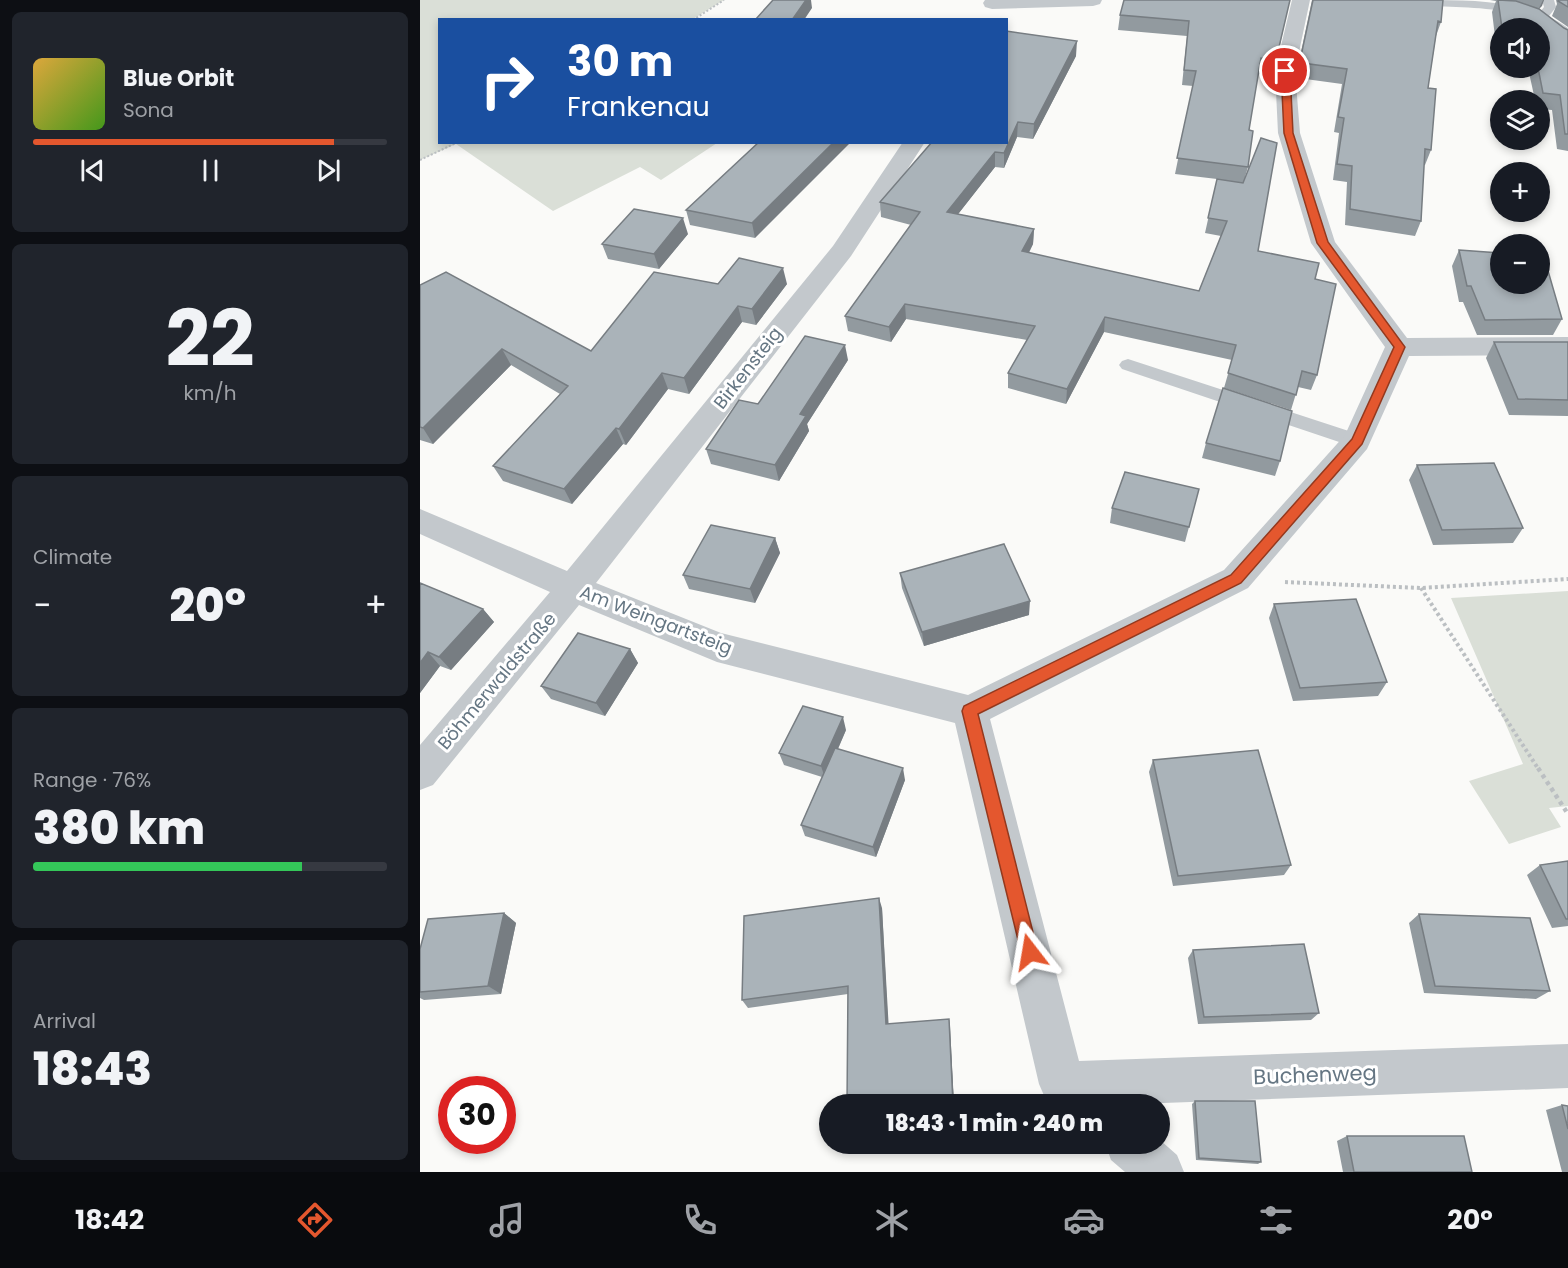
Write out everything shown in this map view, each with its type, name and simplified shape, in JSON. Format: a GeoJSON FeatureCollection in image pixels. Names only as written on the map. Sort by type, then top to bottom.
{"type":"FeatureCollection","features":[{"type":"Feature","properties":{"kind":"street"},"geometry":{"type":"LineString","coordinates":[[989,8],[1093,0]]}},
{"type":"Feature","properties":{"kind":"street"},"geometry":{"type":"LineString","coordinates":[[1301,0],[1285,71],[1289,133],[1323,243],[1399,347]]}},
{"type":"Feature","properties":{"kind":"street"},"geometry":{"type":"LineString","coordinates":[[1433,0],[1545,8],[1568,39]]}},
{"type":"Feature","properties":{"kind":"street","name":"Birkensteig"},"geometry":{"type":"LineString","coordinates":[[573,588],[842,250],[913,144]]}},
{"type":"Feature","properties":{"kind":"street"},"geometry":{"type":"LineString","coordinates":[[1399,347],[1568,346]]}},
{"type":"Feature","properties":{"kind":"street"},"geometry":{"type":"LineString","coordinates":[[1073,1094],[970,711],[1236,579],[1358,441],[1399,347]]}},
{"type":"Feature","properties":{"kind":"street","name":"Am Weingartsteig"},"geometry":{"type":"LineString","coordinates":[[420,521],[573,588],[717,647],[970,711]]}},
{"type":"Feature","properties":{"kind":"street","name":"Böhmerwaldstraße"},"geometry":{"type":"LineString","coordinates":[[420,773],[573,588]]}},
{"type":"Feature","properties":{"kind":"street","name":"Buchenweg"},"geometry":{"type":"LineString","coordinates":[[1073,1094],[1568,1066]]}},
{"type":"Feature","properties":{"kind":"street"},"geometry":{"type":"LineString","coordinates":[[1140,1154],[1160,1172]]}},
{"type":"Feature","properties":{"kind":"lane"},"geometry":{"type":"LineString","coordinates":[[1128,365],[1358,441]]}},
{"type":"Feature","properties":{"kind":"path"},"geometry":{"type":"LineString","coordinates":[[696,18],[724,0]]}},
{"type":"Feature","properties":{"kind":"path"},"geometry":{"type":"LineString","coordinates":[[420,160],[454,144]]}},
{"type":"Feature","properties":{"kind":"path"},"geometry":{"type":"LineString","coordinates":[[1236,579],[1421,588],[1568,579]]}},
{"type":"Feature","properties":{"kind":"path"},"geometry":{"type":"LineString","coordinates":[[1421,588],[1568,814]]}},
{"type":"Feature","properties":{"kind":"shaded area"},"geometry":{"type":"Polygon","coordinates":[[[420,0],[724,0],[695,18],[438,18],[438,144],[456,144],[420,160],[420,0]]]}},
{"type":"Feature","properties":{"kind":"shaded area"},"geometry":{"type":"Polygon","coordinates":[[[456,144],[715,144],[661,180],[640,167],[553,211],[456,144]]]}},
{"type":"Feature","properties":{"kind":"shaded area"},"geometry":{"type":"Polygon","coordinates":[[[1568,591],[1568,806],[1549,808],[1561,827],[1509,844],[1469,781],[1523,764],[1451,598],[1568,591]]]}},
{"type":"Feature","properties":{"kind":"building"},"geometry":{"type":"Polygon","coordinates":[[[773,0],[806,0],[793,18],[757,18],[773,0]]]}},
{"type":"Feature","properties":{"kind":"building"},"geometry":{"type":"Polygon","coordinates":[[[1124,0],[1290,0],[1276,60],[1261,58],[1249,130],[1253,131],[1248,167],[1177,158],[1196,71],[1184,70],[1189,21],[1120,15],[1124,0]]]}},
{"type":"Feature","properties":{"kind":"building"},"geometry":{"type":"Polygon","coordinates":[[[1313,0],[1443,0],[1428,88],[1436,89],[1431,150],[1425,149],[1421,221],[1350,209],[1352,166],[1337,164],[1344,118],[1338,117],[1347,69],[1302,63],[1301,56],[1313,0]]]}},
{"type":"Feature","properties":{"kind":"building"},"geometry":{"type":"Polygon","coordinates":[[[1498,0],[1516,1],[1539,9],[1568,30],[1568,134],[1565,134],[1560,95],[1550,94],[1550,90],[1542,90],[1540,78],[1550,78],[1550,18],[1501,18],[1498,0]]]}},
{"type":"Feature","properties":{"kind":"building"},"geometry":{"type":"Polygon","coordinates":[[[1568,0],[1568,7],[1558,1],[1568,0]]]}},
{"type":"Feature","properties":{"kind":"building"},"geometry":{"type":"Polygon","coordinates":[[[1008,31],[1077,41],[1034,124],[1018,122],[1004,153],[995,152],[947,212],[1034,229],[1022,251],[1199,291],[1227,221],[1208,218],[1217,179],[1243,183],[1261,138],[1277,143],[1258,251],[1319,263],[1315,279],[1336,284],[1317,375],[1302,371],[1296,395],[1228,373],[1236,345],[1105,317],[1067,389],[1008,373],[1035,326],[905,304],[889,327],[845,316],[920,212],[880,202],[930,144],[1008,144],[1008,31]]]}},
{"type":"Feature","properties":{"kind":"building"},"geometry":{"type":"Polygon","coordinates":[[[757,144],[832,144],[752,223],[686,210],[757,144]]]}},
{"type":"Feature","properties":{"kind":"building"},"geometry":{"type":"Polygon","coordinates":[[[634,209],[683,218],[654,254],[602,244],[634,209]]]}},
{"type":"Feature","properties":{"kind":"building"},"geometry":{"type":"Polygon","coordinates":[[[1459,250],[1490,252],[1490,294],[1550,294],[1550,278],[1562,319],[1485,320],[1471,286],[1467,286],[1459,250]]]}},
{"type":"Feature","properties":{"kind":"building"},"geometry":{"type":"Polygon","coordinates":[[[739,258],[783,268],[752,309],[738,306],[684,378],[662,373],[619,429],[616,428],[564,489],[493,466],[568,386],[502,349],[423,428],[420,427],[420,285],[446,272],[591,351],[654,272],[718,284],[739,258]]]}},
{"type":"Feature","properties":{"kind":"building"},"geometry":{"type":"Polygon","coordinates":[[[805,336],[845,345],[800,414],[806,416],[775,465],[706,449],[739,400],[758,404],[805,336]]]}},
{"type":"Feature","properties":{"kind":"building"},"geometry":{"type":"Polygon","coordinates":[[[1494,342],[1568,342],[1568,400],[1518,399],[1494,342]]]}},
{"type":"Feature","properties":{"kind":"building"},"geometry":{"type":"Polygon","coordinates":[[[1223,388],[1292,411],[1280,461],[1206,443],[1223,388]]]}},
{"type":"Feature","properties":{"kind":"building"},"geometry":{"type":"Polygon","coordinates":[[[1494,463],[1523,528],[1442,530],[1417,465],[1494,463]]]}},
{"type":"Feature","properties":{"kind":"building"},"geometry":{"type":"Polygon","coordinates":[[[1125,472],[1199,489],[1189,527],[1112,508],[1125,472]]]}},
{"type":"Feature","properties":{"kind":"building"},"geometry":{"type":"Polygon","coordinates":[[[711,525],[775,538],[750,589],[683,575],[711,525]]]}},
{"type":"Feature","properties":{"kind":"building"},"geometry":{"type":"Polygon","coordinates":[[[1004,544],[1030,601],[922,632],[900,573],[1004,544]]]}},
{"type":"Feature","properties":{"kind":"building"},"geometry":{"type":"Polygon","coordinates":[[[420,583],[483,609],[439,657],[428,652],[420,663],[420,583]]]}},
{"type":"Feature","properties":{"kind":"building"},"geometry":{"type":"Polygon","coordinates":[[[1356,599],[1387,682],[1300,688],[1274,604],[1356,599]]]}},
{"type":"Feature","properties":{"kind":"building"},"geometry":{"type":"Polygon","coordinates":[[[578,633],[630,649],[596,703],[541,686],[578,633]]]}},
{"type":"Feature","properties":{"kind":"building"},"geometry":{"type":"Polygon","coordinates":[[[803,706],[843,717],[821,766],[779,753],[803,706]]]}},
{"type":"Feature","properties":{"kind":"building"},"geometry":{"type":"Polygon","coordinates":[[[835,748],[903,768],[873,847],[801,825],[835,748]]]}},
{"type":"Feature","properties":{"kind":"building"},"geometry":{"type":"Polygon","coordinates":[[[1258,750],[1291,865],[1178,876],[1153,760],[1258,750]]]}},
{"type":"Feature","properties":{"kind":"building"},"geometry":{"type":"Polygon","coordinates":[[[1568,861],[1568,919],[1566,919],[1540,865],[1568,861]]]}},
{"type":"Feature","properties":{"kind":"building"},"geometry":{"type":"Polygon","coordinates":[[[879,898],[886,1024],[949,1019],[953,1094],[847,1094],[848,986],[742,1000],[744,916],[879,898]]]}},
{"type":"Feature","properties":{"kind":"building"},"geometry":{"type":"Polygon","coordinates":[[[504,913],[488,986],[420,992],[420,949],[428,919],[504,913]]]}},
{"type":"Feature","properties":{"kind":"building"},"geometry":{"type":"Polygon","coordinates":[[[1419,914],[1530,918],[1550,991],[1435,986],[1419,914]]]}},
{"type":"Feature","properties":{"kind":"building"},"geometry":{"type":"Polygon","coordinates":[[[1304,944],[1319,1013],[1204,1017],[1193,950],[1304,944]]]}},
{"type":"Feature","properties":{"kind":"building"},"geometry":{"type":"Polygon","coordinates":[[[1195,1101],[1255,1101],[1261,1162],[1199,1158],[1195,1101]]]}},
{"type":"Feature","properties":{"kind":"building"},"geometry":{"type":"Polygon","coordinates":[[[1562,1105],[1568,1106],[1568,1129],[1562,1105]]]}},
{"type":"Feature","properties":{"kind":"building"},"geometry":{"type":"Polygon","coordinates":[[[1347,1136],[1464,1136],[1472,1172],[1354,1172],[1347,1136]]]}},
{"type":"Feature","properties":{"kind":"route"},"geometry":{"type":"LineString","coordinates":[[1030,952],[970,711],[1236,579],[1358,441],[1399,347],[1323,243],[1289,133],[1285,71]]}}]}
